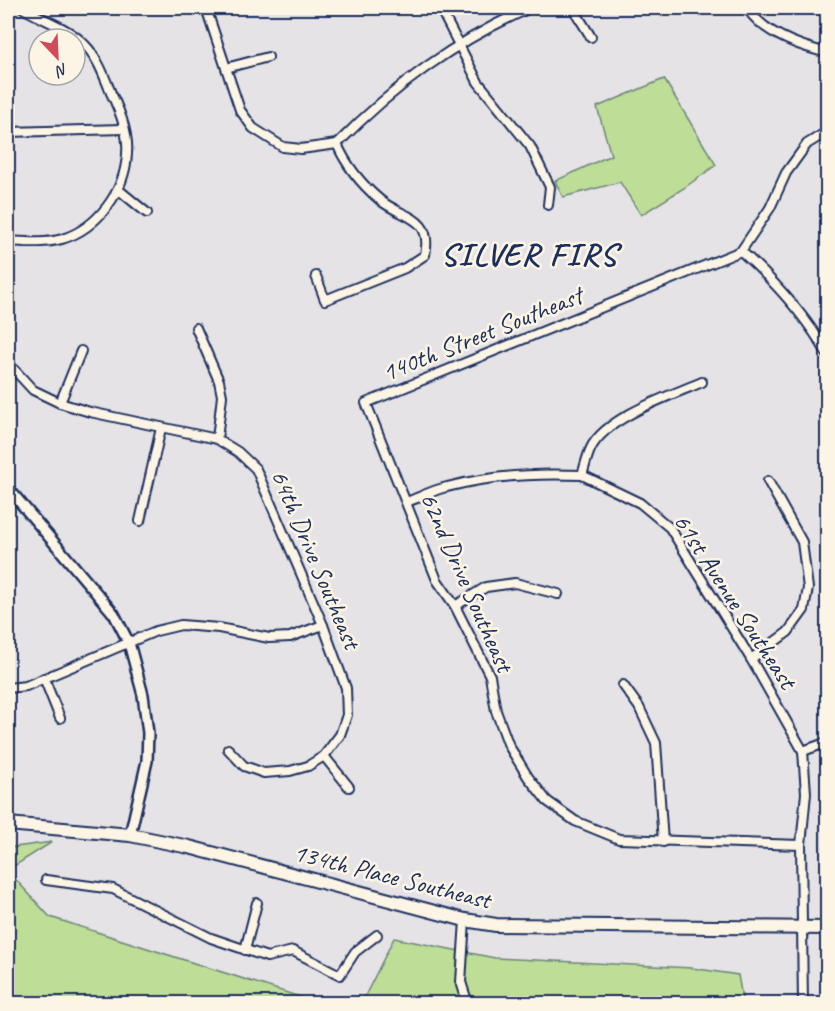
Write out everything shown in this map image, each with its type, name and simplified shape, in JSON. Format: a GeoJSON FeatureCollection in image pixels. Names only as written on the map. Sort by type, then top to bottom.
{"type":"FeatureCollection","features":[{"type":"Feature","properties":{"kind":"main road","name":"134th Place Southeast"},"geometry":{"type":"LineString","coordinates":[[8,824],[130,835],[189,847],[465,920],[496,925],[828,928]]}},
{"type":"Feature","properties":{"kind":"street"},"geometry":{"type":"LineString","coordinates":[[8,241],[40,243],[81,232],[101,214],[118,190],[127,154],[118,107],[95,56],[67,29],[37,12],[23,8]]}},
{"type":"Feature","properties":{"kind":"street"},"geometry":{"type":"LineString","coordinates":[[206,8],[240,110],[253,128],[267,138],[283,147],[301,149],[337,144],[401,84],[460,44],[502,20],[530,8]]}},
{"type":"Feature","properties":{"kind":"street"},"geometry":{"type":"LineString","coordinates":[[440,8],[478,82],[530,146],[550,187],[548,206]]}},
{"type":"Feature","properties":{"kind":"street"},"geometry":{"type":"LineString","coordinates":[[573,8],[591,38]]}},
{"type":"Feature","properties":{"kind":"street"},"geometry":{"type":"LineString","coordinates":[[747,8],[753,17],[779,36],[801,47],[828,53]]}},
{"type":"Feature","properties":{"kind":"street"},"geometry":{"type":"LineString","coordinates":[[226,68],[268,57]]}},
{"type":"Feature","properties":{"kind":"street"},"geometry":{"type":"LineString","coordinates":[[8,132],[124,129]]}},
{"type":"Feature","properties":{"kind":"street"},"geometry":{"type":"LineString","coordinates":[[828,131],[807,144],[786,173],[770,208],[741,251],[763,271],[796,308],[828,355]]}},
{"type":"Feature","properties":{"kind":"street"},"geometry":{"type":"LineString","coordinates":[[316,276],[325,300],[405,268],[425,255],[428,239],[420,225],[405,213],[382,202],[355,176],[337,144]]}},
{"type":"Feature","properties":{"kind":"street"},"geometry":{"type":"LineString","coordinates":[[118,190],[147,213]]}},
{"type":"Feature","properties":{"kind":"street","name":"140th Street Southeast"},"geometry":{"type":"LineString","coordinates":[[366,403],[741,251]]}},
{"type":"Feature","properties":{"kind":"street"},"geometry":{"type":"LineString","coordinates":[[196,328],[219,381],[222,396],[217,439]]}},
{"type":"Feature","properties":{"kind":"street"},"geometry":{"type":"LineString","coordinates":[[60,403],[81,351]]}},
{"type":"Feature","properties":{"kind":"street","name":"64th Drive Southeast"},"geometry":{"type":"LineString","coordinates":[[8,363],[33,390],[60,403],[90,412],[217,439],[238,452],[256,469],[346,688],[347,715],[340,735],[324,756],[308,766],[290,771],[264,773],[244,766],[228,749]]}},
{"type":"Feature","properties":{"kind":"street"},"geometry":{"type":"LineString","coordinates":[[407,502],[444,487],[487,478],[537,473],[582,475],[591,446],[609,427],[642,408],[702,382]]}},
{"type":"Feature","properties":{"kind":"street","name":"62nd Drive Southeast"},"geometry":{"type":"LineString","coordinates":[[366,403],[437,580],[454,606],[490,676],[496,711],[509,746],[528,777],[547,801],[575,821],[619,839],[801,845]]}},
{"type":"Feature","properties":{"kind":"street"},"geometry":{"type":"LineString","coordinates":[[140,521],[161,428]]}},
{"type":"Feature","properties":{"kind":"street","name":"61st Avenue Southeast"},"geometry":{"type":"LineString","coordinates":[[582,475],[640,503],[670,528],[751,659],[803,751],[806,793],[801,845],[803,1004]]}},
{"type":"Feature","properties":{"kind":"street"},"geometry":{"type":"LineString","coordinates":[[751,659],[788,632],[804,610],[808,588],[802,542],[768,481]]}},
{"type":"Feature","properties":{"kind":"street"},"geometry":{"type":"LineString","coordinates":[[8,488],[114,614],[129,643],[143,694],[148,733],[147,761],[130,835]]}},
{"type":"Feature","properties":{"kind":"street"},"geometry":{"type":"LineString","coordinates":[[454,606],[486,586],[515,583],[558,594]]}},
{"type":"Feature","properties":{"kind":"street"},"geometry":{"type":"LineString","coordinates":[[8,688],[26,686],[156,631],[181,626],[219,628],[269,638],[290,638],[322,625]]}},
{"type":"Feature","properties":{"kind":"street"},"geometry":{"type":"LineString","coordinates":[[44,678],[60,718]]}},
{"type":"Feature","properties":{"kind":"street"},"geometry":{"type":"LineString","coordinates":[[623,685],[639,707],[656,743],[663,842]]}},
{"type":"Feature","properties":{"kind":"street"},"geometry":{"type":"LineString","coordinates":[[803,751],[828,742]]}},
{"type":"Feature","properties":{"kind":"street"},"geometry":{"type":"LineString","coordinates":[[324,756],[349,787]]}},
{"type":"Feature","properties":{"kind":"street"},"geometry":{"type":"LineString","coordinates":[[46,880],[113,890],[211,938],[267,957],[293,951],[340,975],[355,952],[376,935]]}},
{"type":"Feature","properties":{"kind":"street"},"geometry":{"type":"LineString","coordinates":[[245,950],[257,903]]}},
{"type":"Feature","properties":{"kind":"street"},"geometry":{"type":"LineString","coordinates":[[465,920],[461,982],[468,1004]]}},
{"type":"Feature","properties":{"kind":"green space"},"geometry":{"type":"Polygon","coordinates":[[[664,79],[716,165],[641,215],[620,182],[563,197],[555,181],[611,155],[597,107],[664,79]]]}},
{"type":"Feature","properties":{"kind":"green space"},"geometry":{"type":"Polygon","coordinates":[[[52,842],[8,870],[8,848],[52,842]]]}},
{"type":"Feature","properties":{"kind":"green space"},"geometry":{"type":"Polygon","coordinates":[[[8,871],[50,917],[319,1003],[8,1003],[8,871]]]}},
{"type":"Feature","properties":{"kind":"green space"},"geometry":{"type":"Polygon","coordinates":[[[394,938],[495,958],[692,968],[738,975],[743,1003],[361,1004],[394,938]]]}},
{"type":"Feature","properties":{"kind":"district","name":"SILVER FIRS"},"geometry":{"type":"Point","coordinates":[529,254]}}]}
